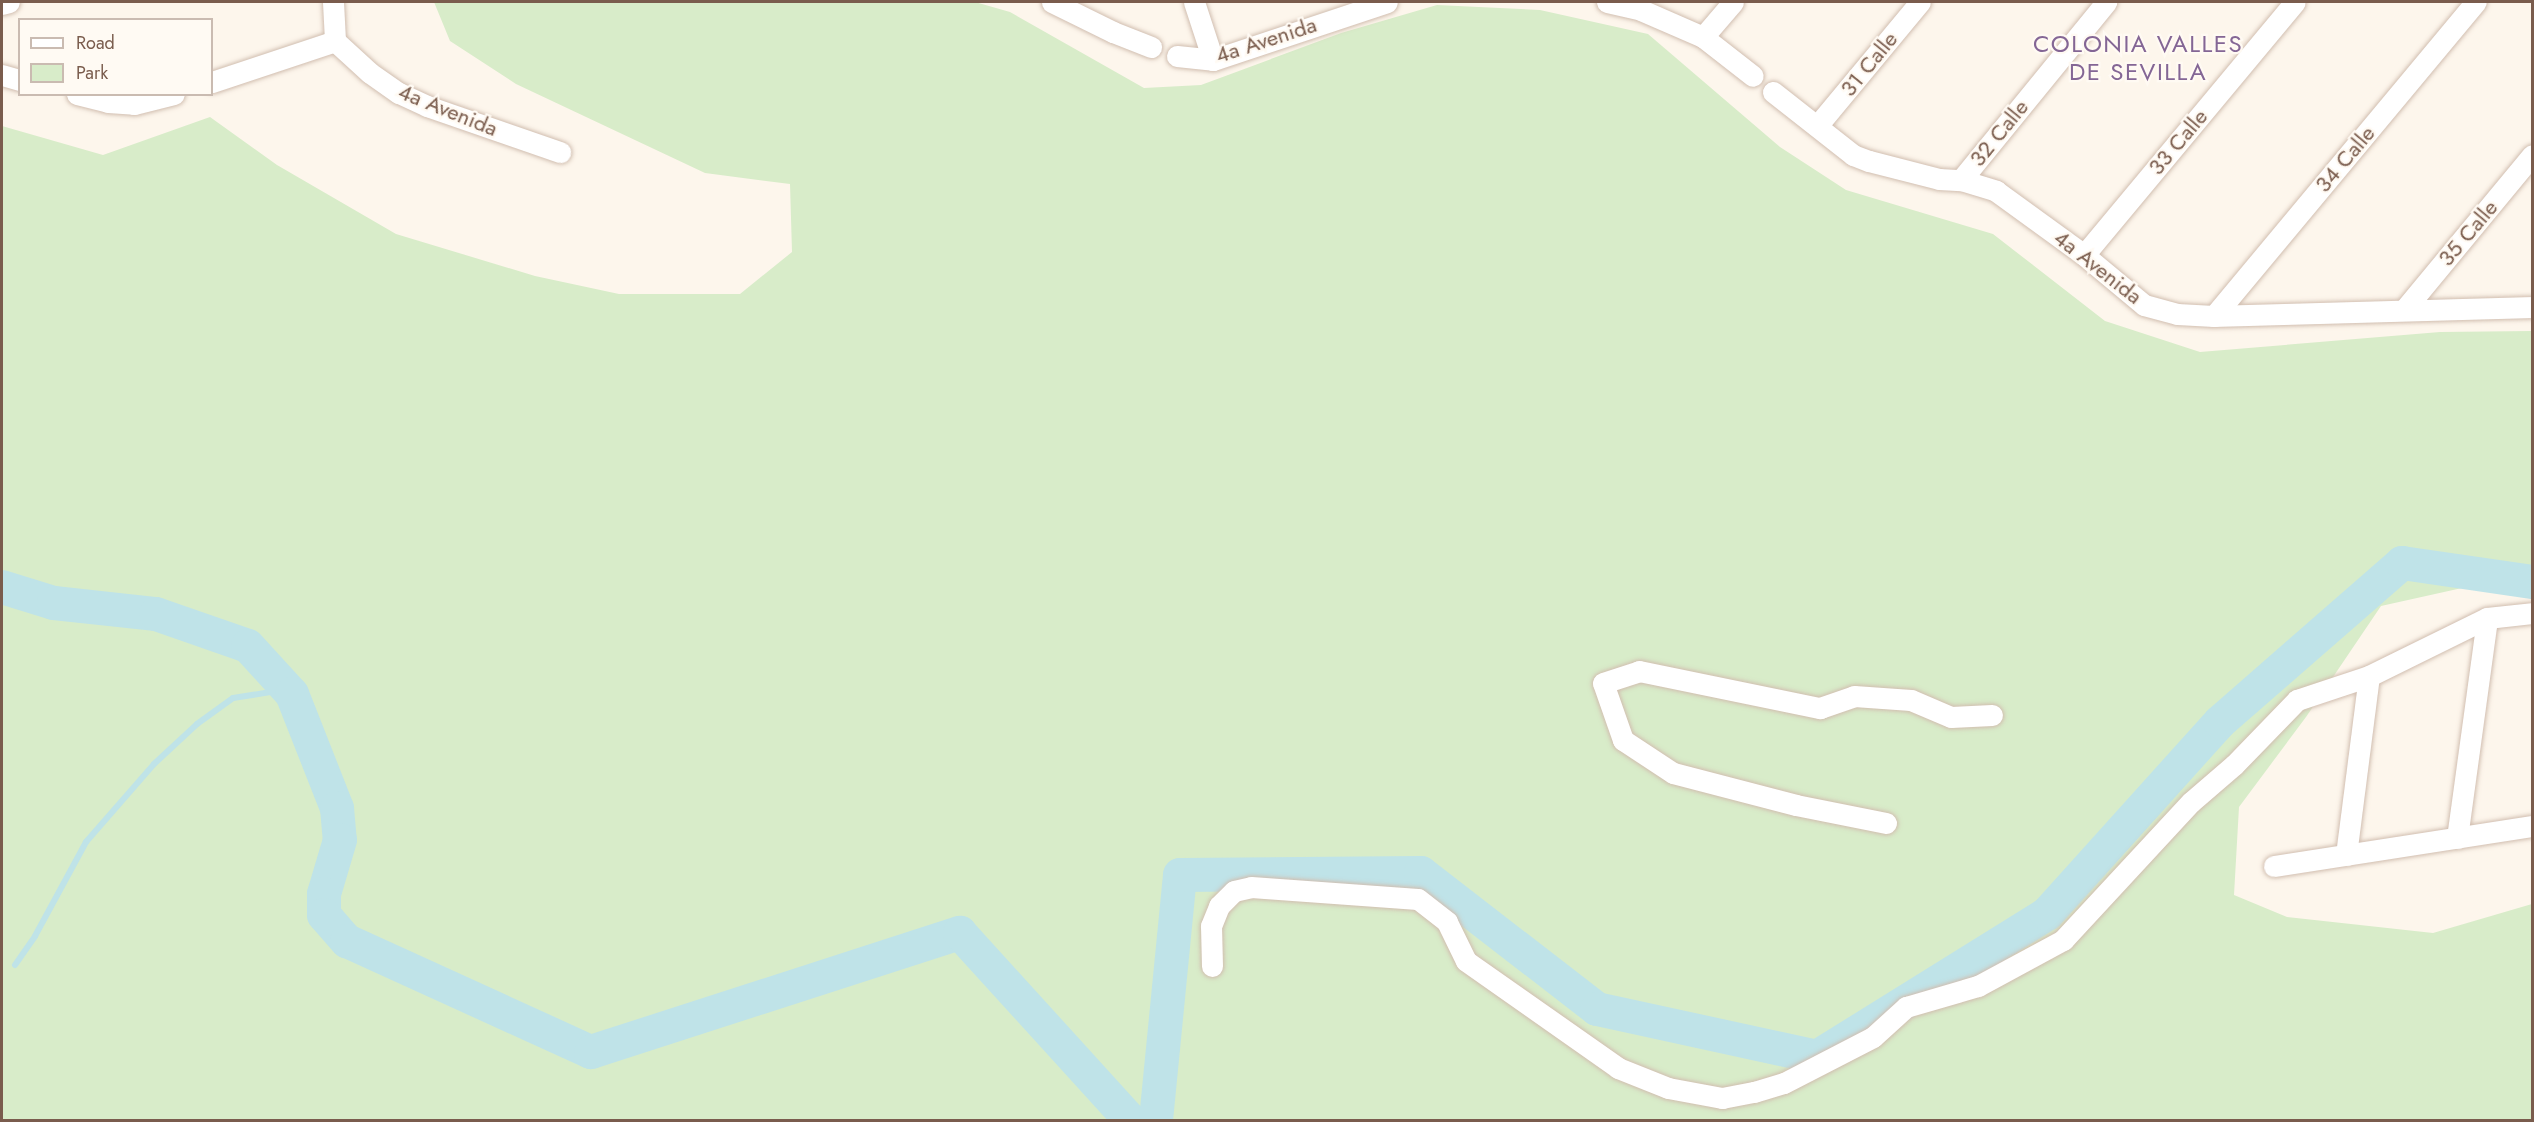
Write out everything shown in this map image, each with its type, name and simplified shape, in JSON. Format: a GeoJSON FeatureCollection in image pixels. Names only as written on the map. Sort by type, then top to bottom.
{"type":"FeatureCollection","features":[{"type":"Feature","properties":{"kind":"street"},"geometry":{"type":"LineString","coordinates":[[2,4],[9,2]]}},
{"type":"Feature","properties":{"kind":"street"},"geometry":{"type":"LineString","coordinates":[[213,82],[335,41],[333,2]]}},
{"type":"Feature","properties":{"kind":"street"},"geometry":{"type":"LineString","coordinates":[[1052,2],[1113,32],[1151,47]]}},
{"type":"Feature","properties":{"kind":"street"},"geometry":{"type":"LineString","coordinates":[[1194,2],[1213,60]]}},
{"type":"Feature","properties":{"kind":"street","name":"4a Avenida"},"geometry":{"type":"LineString","coordinates":[[1177,56],[1213,60],[1341,8],[1388,2]]}},
{"type":"Feature","properties":{"kind":"street"},"geometry":{"type":"LineString","coordinates":[[1606,2],[1641,10],[1703,37],[1753,76]]}},
{"type":"Feature","properties":{"kind":"street"},"geometry":{"type":"LineString","coordinates":[[1703,37],[1733,2]]}},
{"type":"Feature","properties":{"kind":"street","name":"31 Calle"},"geometry":{"type":"LineString","coordinates":[[1817,126],[1920,2]]}},
{"type":"Feature","properties":{"kind":"street","name":"32 Calle"},"geometry":{"type":"LineString","coordinates":[[1961,180],[2106,2]]}},
{"type":"Feature","properties":{"kind":"street","name":"33 Calle"},"geometry":{"type":"LineString","coordinates":[[2084,255],[2295,2]]}},
{"type":"Feature","properties":{"kind":"street","name":"34 Calle"},"geometry":{"type":"LineString","coordinates":[[2214,316],[2476,2]]}},
{"type":"Feature","properties":{"kind":"street","name":"4a Avenida"},"geometry":{"type":"LineString","coordinates":[[335,41],[370,73],[399,93],[427,106],[560,152]]}},
{"type":"Feature","properties":{"kind":"street"},"geometry":{"type":"LineString","coordinates":[[2,75],[18,79]]}},
{"type":"Feature","properties":{"kind":"street","name":"4a Avenida"},"geometry":{"type":"LineString","coordinates":[[1773,92],[1853,155],[1939,179],[1961,180],[1996,190],[2084,255],[2144,305],[2177,314],[2214,316],[2532,307]]}},
{"type":"Feature","properties":{"kind":"street"},"geometry":{"type":"LineString","coordinates":[[85,96],[108,102],[134,104],[166,96]]}},
{"type":"Feature","properties":{"kind":"street","name":"35 Calle"},"geometry":{"type":"LineString","coordinates":[[2404,310],[2532,155]]}},
{"type":"Feature","properties":{"kind":"street"},"geometry":{"type":"LineString","coordinates":[[1212,966],[1211,926],[1219,906],[1234,891],[1251,886],[1418,899],[1447,922],[1466,961],[1618,1068],[1668,1088],[1722,1098],[1754,1092],[1784,1083],[1873,1037],[1906,1007],[1978,986],[2063,940],[2192,802],[2234,765],[2297,700],[2369,676],[2487,618],[2532,613]]}},
{"type":"Feature","properties":{"kind":"street"},"geometry":{"type":"LineString","coordinates":[[2457,838],[2487,618]]}},
{"type":"Feature","properties":{"kind":"street"},"geometry":{"type":"LineString","coordinates":[[1886,823],[1796,805],[1673,773],[1623,740],[1603,683],[1639,671],[1820,708],[1854,696],[1911,700],[1952,717],[1992,715]]}},
{"type":"Feature","properties":{"kind":"street"},"geometry":{"type":"LineString","coordinates":[[2346,855],[2369,676]]}},
{"type":"Feature","properties":{"kind":"street"},"geometry":{"type":"LineString","coordinates":[[2274,866],[2532,825]]}},
{"type":"Feature","properties":{"kind":"green space"},"geometry":{"type":"Polygon","coordinates":[[[434,2],[975,2],[1010,12],[1144,88],[1201,85],[1341,33],[1437,5],[1540,10],[1648,34],[1780,147],[1846,190],[1993,234],[2105,321],[2200,352],[2440,332],[2532,331],[2532,587],[2471,586],[2381,606],[2306,717],[2239,807],[2234,895],[2287,917],[2433,933],[2532,904],[2532,1120],[2,1120],[2,126],[103,155],[210,117],[277,165],[396,234],[535,276],[619,294],[740,294],[792,252],[790,184],[705,173],[516,84],[450,41],[434,2]]]}},
{"type":"Feature","properties":{"kind":"waterway"},"geometry":{"type":"LineString","coordinates":[[1156,1120],[1180,875],[1421,873],[1597,1009],[1817,1057],[2047,914],[2220,722],[2402,563],[2532,582]]}},
{"type":"Feature","properties":{"kind":"waterway"},"geometry":{"type":"LineString","coordinates":[[2,587],[54,603],[156,614],[248,646],[292,694],[337,808],[340,840],[324,894],[324,915],[347,941],[591,1052],[960,933],[1130,1120]]}},
{"type":"Feature","properties":{"kind":"waterway"},"geometry":{"type":"LineString","coordinates":[[15,965],[35,936],[86,842],[154,764],[197,724],[233,698],[271,692],[292,694]]}},
{"type":"Feature","properties":{"kind":"district","name":"COLONIA VALLES DE SEVILLA"},"geometry":{"type":"Point","coordinates":[2138,58]}}]}
